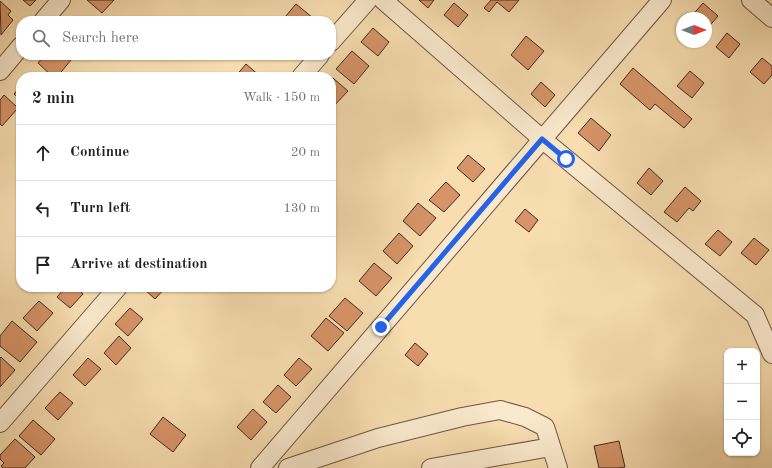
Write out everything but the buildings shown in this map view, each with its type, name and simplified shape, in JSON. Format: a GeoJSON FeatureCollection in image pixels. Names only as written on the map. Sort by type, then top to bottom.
{"type":"FeatureCollection","features":[{"type":"Feature","properties":{"kind":"street"},"geometry":{"type":"LineString","coordinates":[[47,16],[61,0]]}},
{"type":"Feature","properties":{"kind":"street"},"geometry":{"type":"LineString","coordinates":[[336,36],[368,0]]}},
{"type":"Feature","properties":{"kind":"street"},"geometry":{"type":"LineString","coordinates":[[383,0],[542,139],[755,315],[772,354]]}},
{"type":"Feature","properties":{"kind":"street"},"geometry":{"type":"LineString","coordinates":[[260,468],[662,0]]}},
{"type":"Feature","properties":{"kind":"street"},"geometry":{"type":"LineString","coordinates":[[751,0],[772,18]]}},
{"type":"Feature","properties":{"kind":"street"},"geometry":{"type":"LineString","coordinates":[[0,71],[16,52]]}},
{"type":"Feature","properties":{"kind":"street"},"geometry":{"type":"LineString","coordinates":[[305,72],[316,60]]}},
{"type":"Feature","properties":{"kind":"street"},"geometry":{"type":"LineString","coordinates":[[0,423],[114,292]]}},
{"type":"Feature","properties":{"kind":"street"},"geometry":{"type":"LineString","coordinates":[[288,468],[322,463],[378,438],[462,417],[500,410],[525,417],[545,427],[558,468]]}},
{"type":"Feature","properties":{"kind":"street"},"geometry":{"type":"LineString","coordinates":[[431,468],[512,461],[551,447]]}},
{"type":"Feature","properties":{"kind":"route"},"geometry":{"type":"LineString","coordinates":[[381,327],[542,139],[566,159]]}}]}
